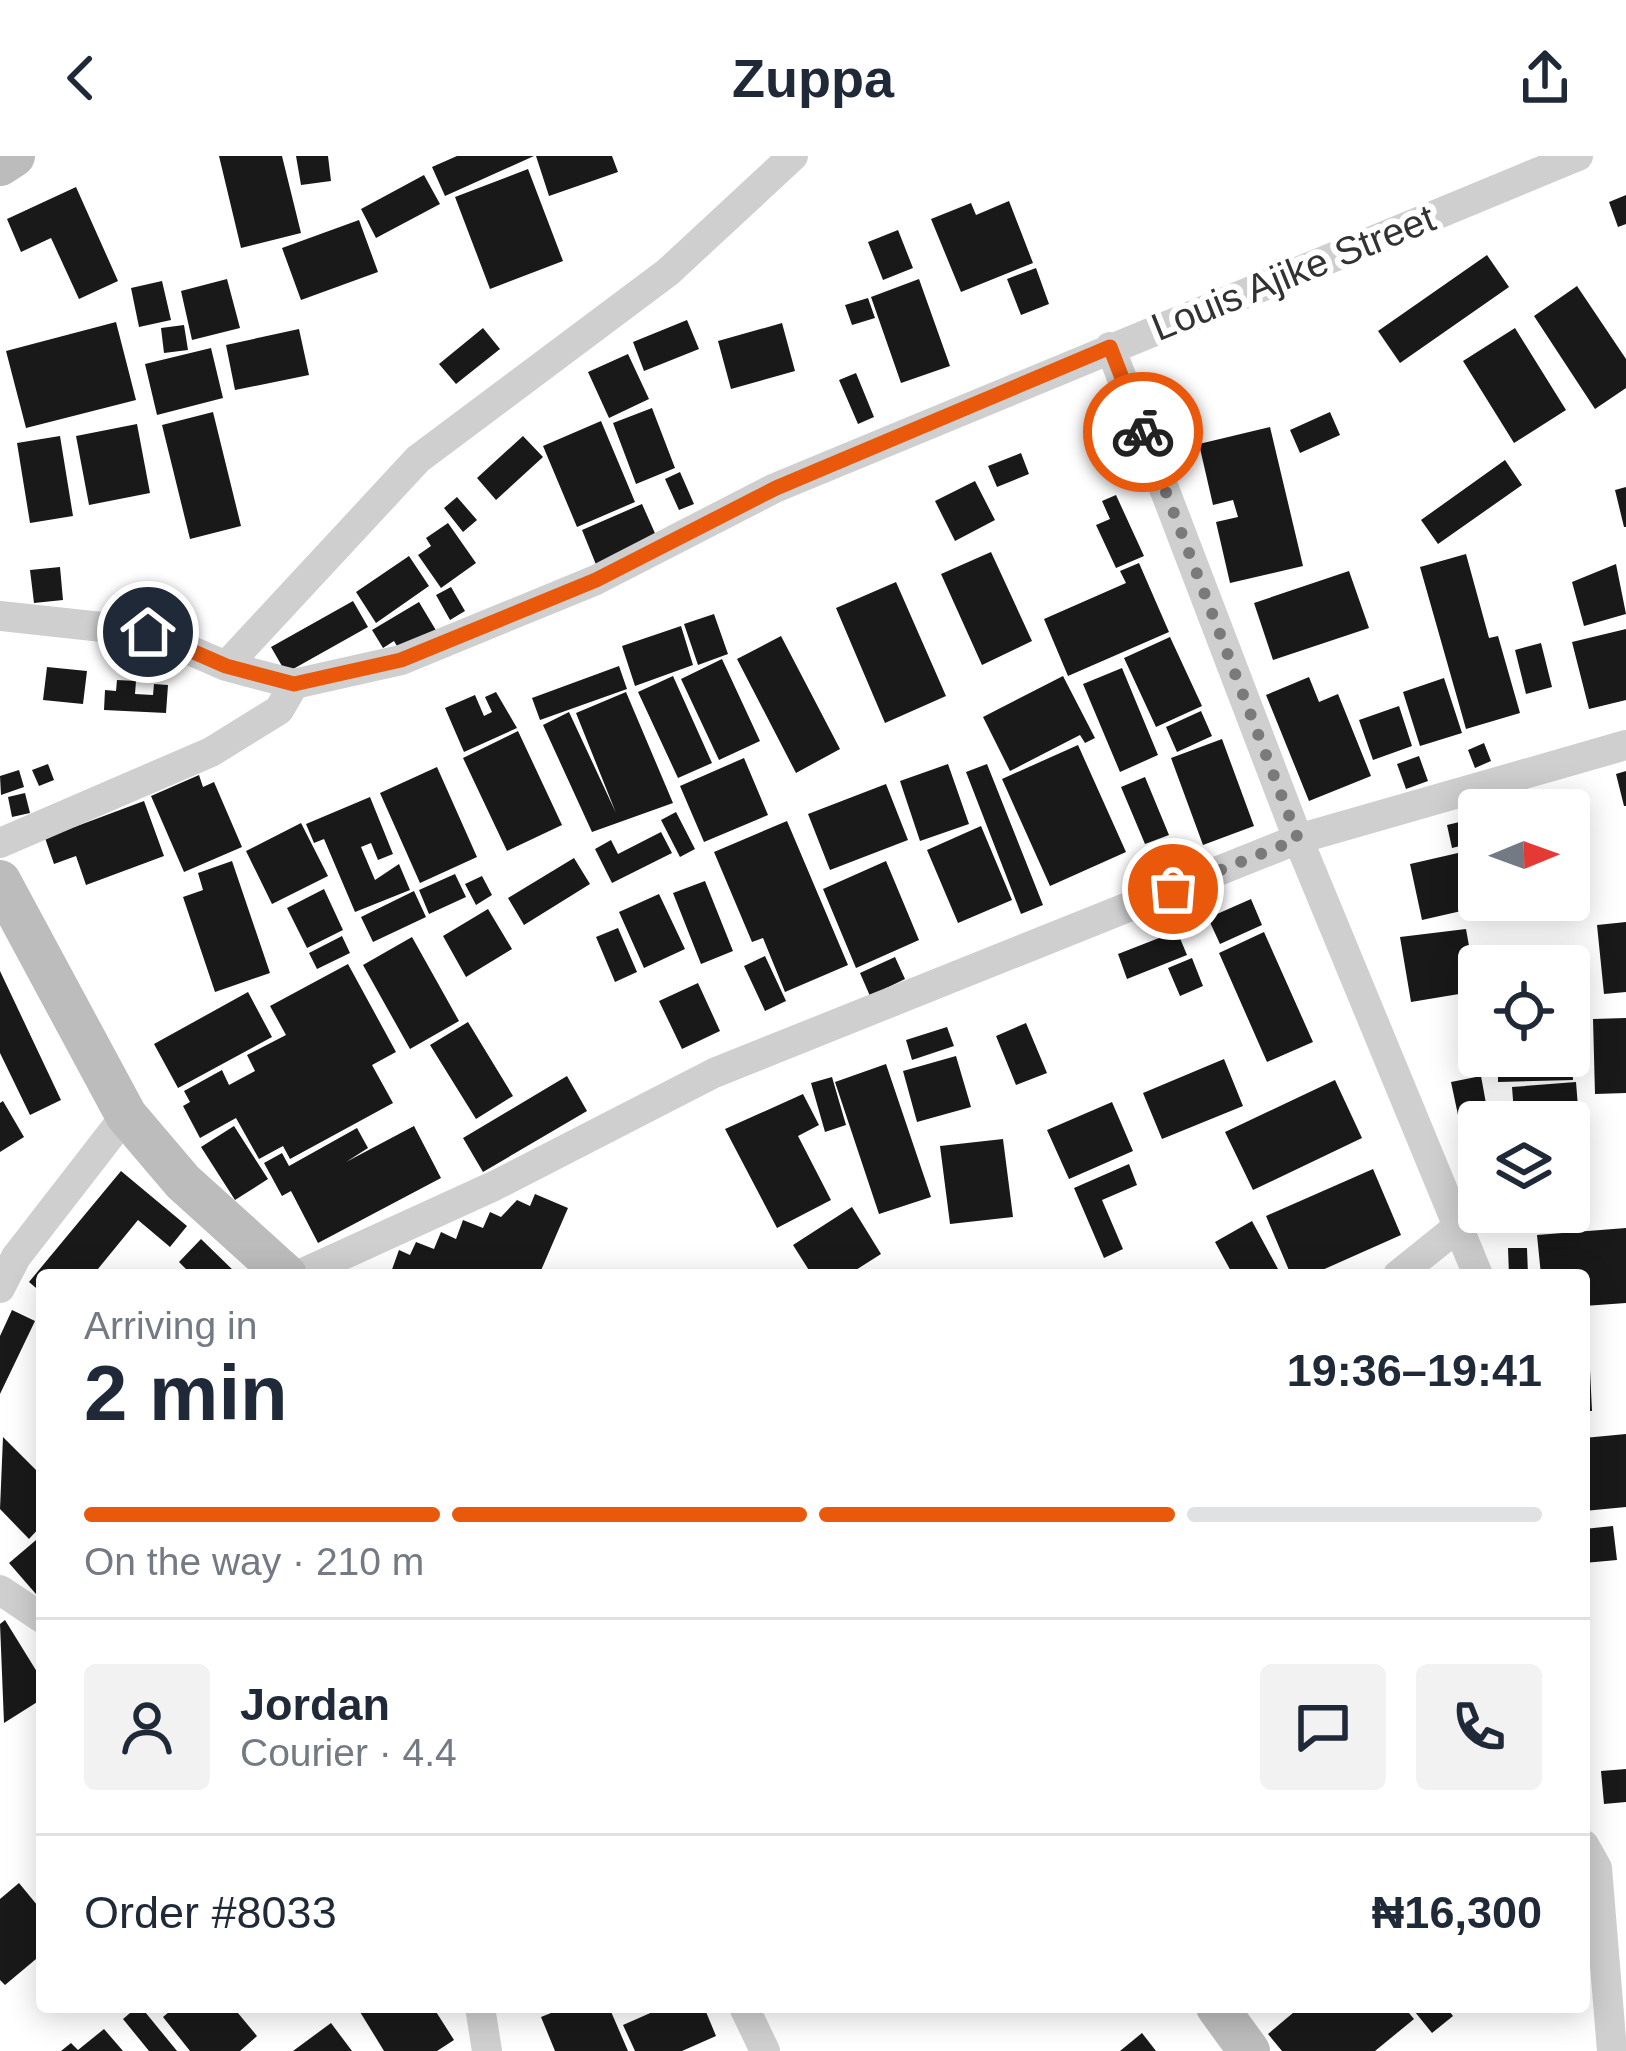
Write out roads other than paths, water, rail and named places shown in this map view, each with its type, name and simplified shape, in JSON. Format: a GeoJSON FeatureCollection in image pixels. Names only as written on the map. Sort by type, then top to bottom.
{"type":"FeatureCollection","features":[{"type":"Feature","properties":{"kind":"street"},"geometry":{"type":"LineString","coordinates":[[0,165],[14,156]]}},
{"type":"Feature","properties":{"kind":"street"},"geometry":{"type":"LineString","coordinates":[[226,666],[418,459],[668,272],[793,156]]}},
{"type":"Feature","properties":{"kind":"street","name":"Louis Ajike Street"},"geometry":{"type":"LineString","coordinates":[[0,616],[148,632],[226,666],[294,684],[401,660],[596,580],[776,488],[1578,156]]}},
{"type":"Feature","properties":{"kind":"street"},"geometry":{"type":"LineString","coordinates":[[1110,347],[1298,839],[1458,1221]]}},
{"type":"Feature","properties":{"kind":"street"},"geometry":{"type":"LineString","coordinates":[[0,843],[211,752],[279,710],[294,684]]}},
{"type":"Feature","properties":{"kind":"street"},"geometry":{"type":"LineString","coordinates":[[312,1269],[494,1186],[714,1073],[1298,839],[1626,745]]}},
{"type":"Feature","properties":{"kind":"street"},"geometry":{"type":"LineString","coordinates":[[0,881],[126,1115],[184,1182],[279,1269]]}},
{"type":"Feature","properties":{"kind":"street"},"geometry":{"type":"LineString","coordinates":[[0,1288],[16,1257],[126,1115]]}},
{"type":"Feature","properties":{"kind":"street"},"geometry":{"type":"LineString","coordinates":[[1406,1269],[1458,1228]]}},
{"type":"Feature","properties":{"kind":"street"},"geometry":{"type":"LineString","coordinates":[[1463,1233],[1476,1269]]}},
{"type":"Feature","properties":{"kind":"street"},"geometry":{"type":"LineString","coordinates":[[0,1591],[36,1614]]}},
{"type":"Feature","properties":{"kind":"street"},"geometry":{"type":"LineString","coordinates":[[1590,1855],[1597,1868],[1612,2051]]}},
{"type":"Feature","properties":{"kind":"street"},"geometry":{"type":"LineString","coordinates":[[481,2013],[488,2051]]}},
{"type":"Feature","properties":{"kind":"street"},"geometry":{"type":"LineString","coordinates":[[747,2013],[765,2051]]}},
{"type":"Feature","properties":{"kind":"street"},"geometry":{"type":"LineString","coordinates":[[1221,2013],[1249,2051]]}}]}
